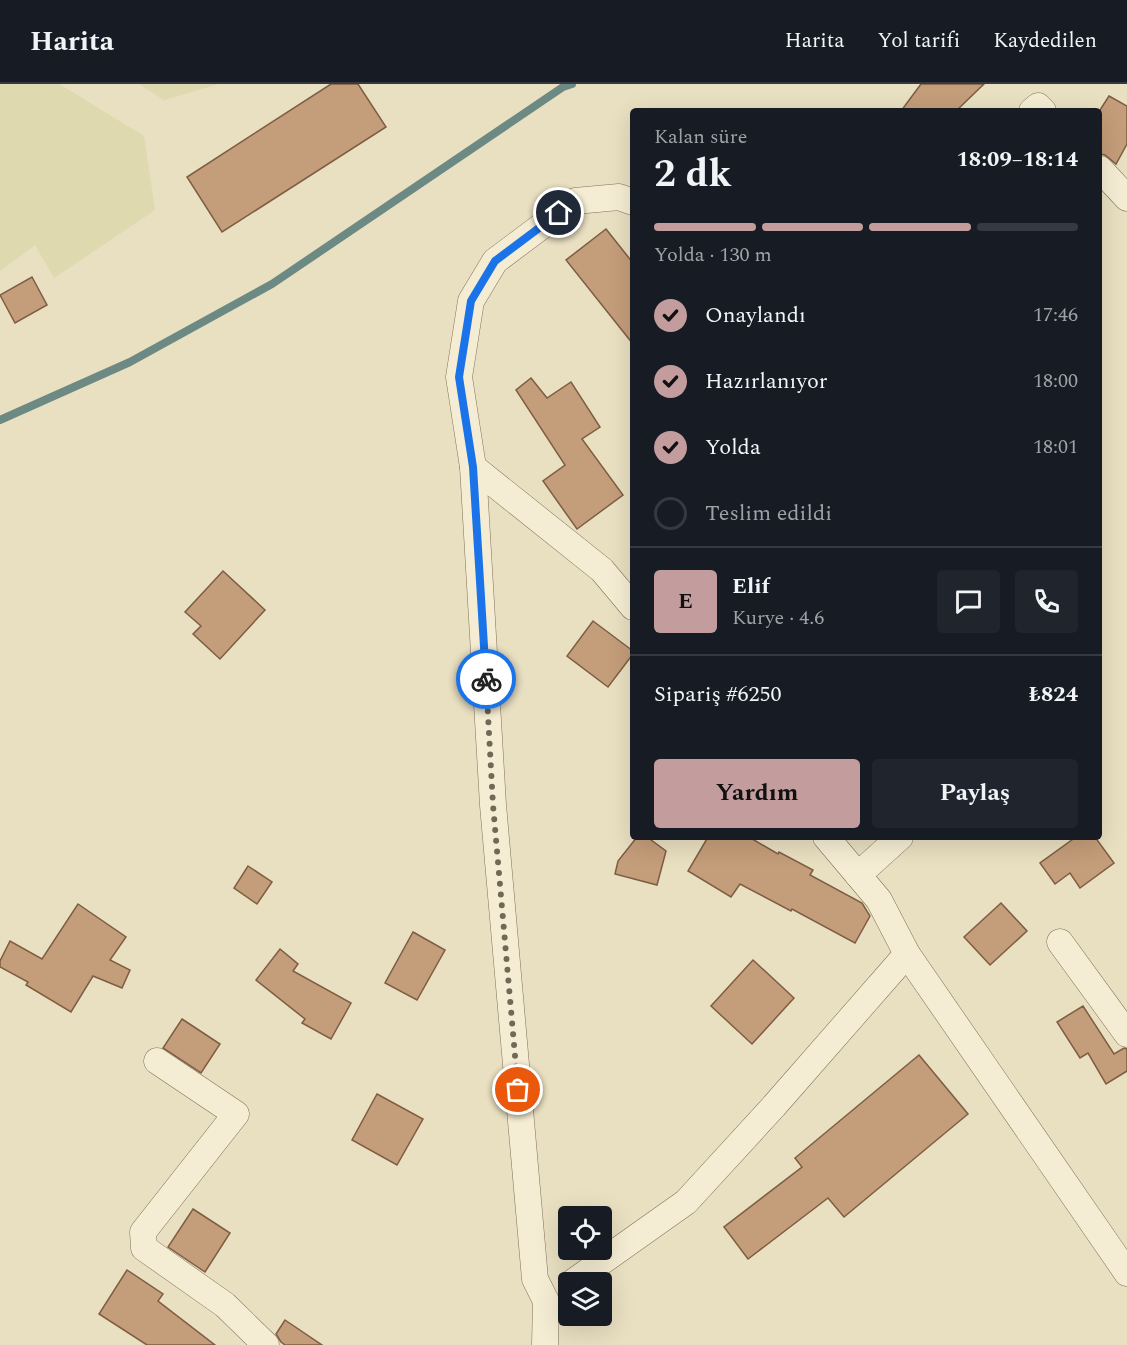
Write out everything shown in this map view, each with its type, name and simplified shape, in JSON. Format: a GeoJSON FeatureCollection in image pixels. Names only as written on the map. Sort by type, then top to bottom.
{"type":"FeatureCollection","features":[{"type":"Feature","properties":{"kind":"street"},"geometry":{"type":"LineString","coordinates":[[1102,171],[1127,198]]}},
{"type":"Feature","properties":{"kind":"street"},"geometry":{"type":"LineString","coordinates":[[545,1345],[546,1301],[535,1280],[493,805],[473,467],[459,377],[471,301],[495,261],[575,201],[619,197],[630,200]]}},
{"type":"Feature","properties":{"kind":"street"},"geometry":{"type":"LineString","coordinates":[[473,467],[602,570],[630,603]]}},
{"type":"Feature","properties":{"kind":"street"},"geometry":{"type":"LineString","coordinates":[[829,840],[879,900],[907,954],[1127,1273]]}},
{"type":"Feature","properties":{"kind":"street"},"geometry":{"type":"LineString","coordinates":[[858,875],[897,840]]}},
{"type":"Feature","properties":{"kind":"street"},"geometry":{"type":"LineString","coordinates":[[1060,942],[1127,1034]]}},
{"type":"Feature","properties":{"kind":"street"},"geometry":{"type":"LineString","coordinates":[[587,1272],[686,1202],[774,1106],[907,954]]}},
{"type":"Feature","properties":{"kind":"street"},"geometry":{"type":"LineString","coordinates":[[157,1061],[236,1114],[143,1232],[144,1248],[225,1305],[266,1345]]}},
{"type":"Feature","properties":{"kind":"street"},"geometry":{"type":"LineString","coordinates":[[546,1301],[558,1293]]}},
{"type":"Feature","properties":{"kind":"shaded area"},"geometry":{"type":"Polygon","coordinates":[[[0,84],[59,84],[144,136],[155,210],[54,278],[35,245],[0,271],[0,84]]]}},
{"type":"Feature","properties":{"kind":"shaded area"},"geometry":{"type":"Polygon","coordinates":[[[139,84],[219,84],[164,100],[139,84]]]}},
{"type":"Feature","properties":{"kind":"building"},"geometry":{"type":"Polygon","coordinates":[[[331,84],[358,84],[386,127],[222,232],[187,177],[331,84]]]}},
{"type":"Feature","properties":{"kind":"building"},"geometry":{"type":"Polygon","coordinates":[[[921,84],[984,84],[959,108],[903,108],[921,84]]]}},
{"type":"Feature","properties":{"kind":"building"},"geometry":{"type":"Polygon","coordinates":[[[1109,96],[1127,106],[1127,144],[1116,164],[1102,154],[1101,108],[1109,96]]]}},
{"type":"Feature","properties":{"kind":"building"},"geometry":{"type":"Polygon","coordinates":[[[606,229],[630,259],[630,340],[566,260],[606,229]]]}},
{"type":"Feature","properties":{"kind":"building"},"geometry":{"type":"Polygon","coordinates":[[[32,277],[47,305],[15,323],[0,295],[32,277]]]}},
{"type":"Feature","properties":{"kind":"building"},"geometry":{"type":"Polygon","coordinates":[[[531,378],[547,398],[571,382],[600,427],[582,439],[623,495],[577,529],[543,481],[565,465],[516,390],[531,378]]]}},
{"type":"Feature","properties":{"kind":"building"},"geometry":{"type":"Polygon","coordinates":[[[223,571],[265,610],[220,659],[193,634],[201,626],[185,612],[223,571]]]}},
{"type":"Feature","properties":{"kind":"building"},"geometry":{"type":"Polygon","coordinates":[[[593,621],[630,649],[630,658],[608,687],[567,656],[593,621]]]}},
{"type":"Feature","properties":{"kind":"building"},"geometry":{"type":"Polygon","coordinates":[[[635,840],[651,840],[666,851],[657,885],[615,874],[618,861],[635,840]]]}},
{"type":"Feature","properties":{"kind":"building"},"geometry":{"type":"Polygon","coordinates":[[[706,840],[754,840],[813,870],[810,875],[862,903],[870,916],[855,943],[740,884],[731,897],[688,871],[706,840]]]}},
{"type":"Feature","properties":{"kind":"building"},"geometry":{"type":"Polygon","coordinates":[[[1072,840],[1097,840],[1114,863],[1080,888],[1070,873],[1055,884],[1040,863],[1072,840]]]}},
{"type":"Feature","properties":{"kind":"building"},"geometry":{"type":"Polygon","coordinates":[[[248,866],[272,882],[257,904],[234,888],[248,866]]]}},
{"type":"Feature","properties":{"kind":"building"},"geometry":{"type":"Polygon","coordinates":[[[1001,903],[1027,931],[990,965],[964,937],[1001,903]]]}},
{"type":"Feature","properties":{"kind":"building"},"geometry":{"type":"Polygon","coordinates":[[[78,904],[126,937],[110,960],[130,970],[122,988],[93,976],[71,1012],[26,985],[28,982],[0,967],[0,961],[10,941],[42,959],[78,904]]]}},
{"type":"Feature","properties":{"kind":"building"},"geometry":{"type":"Polygon","coordinates":[[[413,932],[445,950],[417,1000],[385,983],[413,932]]]}},
{"type":"Feature","properties":{"kind":"building"},"geometry":{"type":"Polygon","coordinates":[[[280,949],[298,964],[293,971],[351,1003],[331,1039],[302,1023],[305,1019],[256,980],[280,949]]]}},
{"type":"Feature","properties":{"kind":"building"},"geometry":{"type":"Polygon","coordinates":[[[753,960],[794,998],[752,1044],[711,1006],[753,960]]]}},
{"type":"Feature","properties":{"kind":"building"},"geometry":{"type":"Polygon","coordinates":[[[1083,1006],[1114,1054],[1124,1048],[1127,1049],[1127,1071],[1106,1084],[1088,1053],[1080,1058],[1057,1022],[1083,1006]]]}},
{"type":"Feature","properties":{"kind":"building"},"geometry":{"type":"Polygon","coordinates":[[[182,1019],[220,1044],[201,1073],[163,1048],[182,1019]]]}},
{"type":"Feature","properties":{"kind":"building"},"geometry":{"type":"Polygon","coordinates":[[[919,1055],[968,1114],[844,1217],[828,1198],[748,1259],[724,1227],[802,1167],[795,1158],[919,1055]]]}},
{"type":"Feature","properties":{"kind":"building"},"geometry":{"type":"Polygon","coordinates":[[[377,1094],[423,1119],[397,1165],[352,1140],[377,1094]]]}},
{"type":"Feature","properties":{"kind":"building"},"geometry":{"type":"Polygon","coordinates":[[[193,1209],[230,1233],[205,1272],[168,1247],[193,1209]]]}},
{"type":"Feature","properties":{"kind":"building"},"geometry":{"type":"Polygon","coordinates":[[[127,1270],[163,1294],[158,1301],[215,1345],[147,1345],[99,1314],[127,1270]]]}},
{"type":"Feature","properties":{"kind":"building"},"geometry":{"type":"Polygon","coordinates":[[[285,1320],[322,1345],[285,1345],[276,1334],[285,1320]]]}},
{"type":"Feature","properties":{"kind":"waterway"},"geometry":{"type":"LineString","coordinates":[[0,420],[130,362],[272,284],[563,87],[572,84]]}},
{"type":"Feature","properties":{"kind":"way so far"},"geometry":{"type":"LineString","coordinates":[[486,679],[493,805],[518,1090]]}},
{"type":"Feature","properties":{"kind":"route"},"geometry":{"type":"LineString","coordinates":[[486,679],[473,467],[459,377],[471,301],[495,261],[559,213]]}}]}
